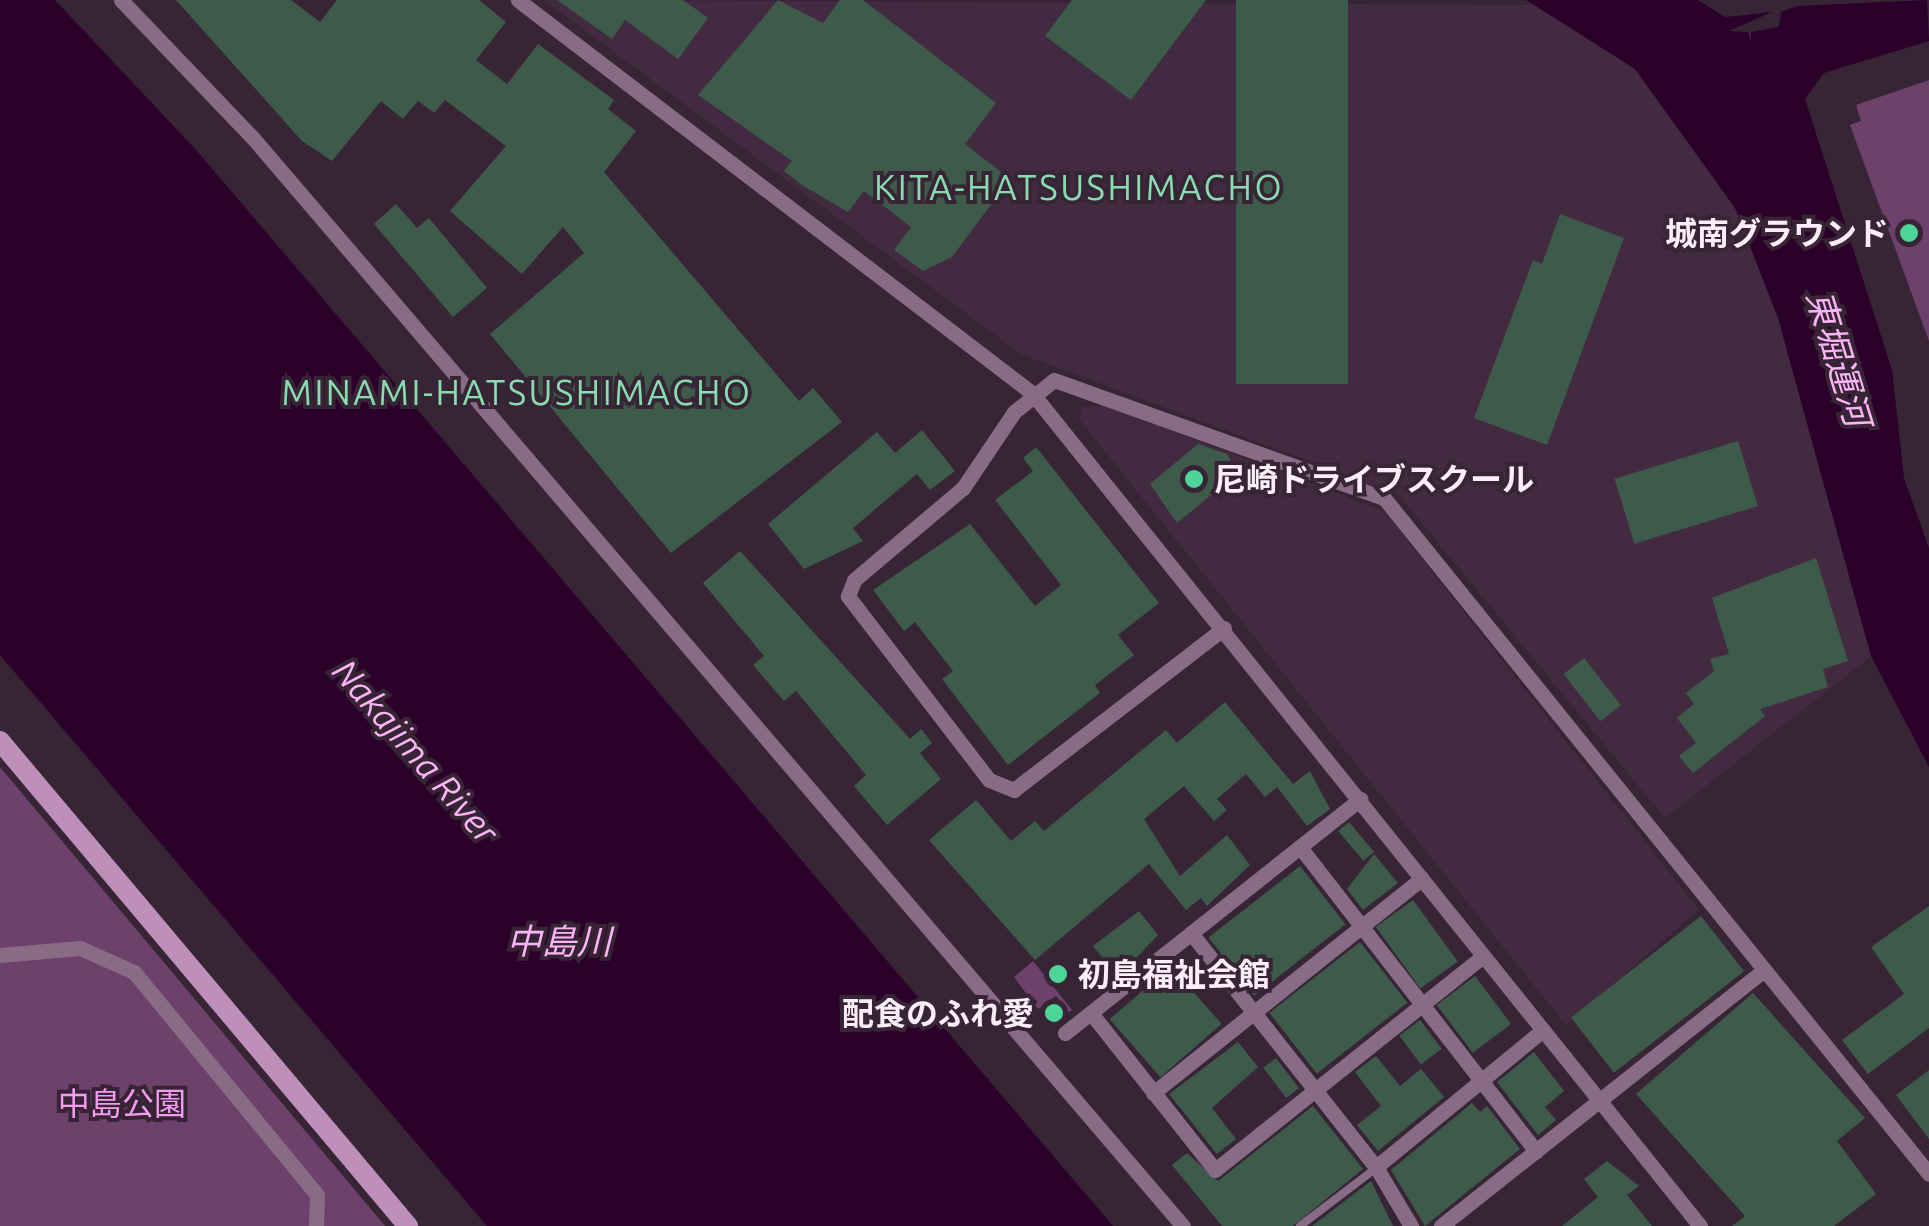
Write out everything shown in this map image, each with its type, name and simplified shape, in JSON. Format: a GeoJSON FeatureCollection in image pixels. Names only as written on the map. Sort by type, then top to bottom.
{"type":"FeatureCollection","features":[{"type":"Feature","properties":{"kind":"street"},"geometry":{"type":"LineString","coordinates":[[121,0],[253,138],[1183,1226]]}},
{"type":"Feature","properties":{"kind":"street"},"geometry":{"type":"LineString","coordinates":[[518,0],[1032,393],[1700,1226]]}},
{"type":"Feature","properties":{"kind":"street"},"geometry":{"type":"LineString","coordinates":[[1224,628],[1026,785],[989,780],[848,596],[854,580],[963,488],[1032,393],[1054,380],[1090,386],[1391,504],[1929,1174]]}},
{"type":"Feature","properties":{"kind":"street"},"geometry":{"type":"LineString","coordinates":[[0,740],[408,1226]]}},
{"type":"Feature","properties":{"kind":"street"},"geometry":{"type":"LineString","coordinates":[[1064,1033],[1360,799]]}},
{"type":"Feature","properties":{"kind":"street"},"geometry":{"type":"LineString","coordinates":[[1300,847],[1360,930],[1536,1151]]}},
{"type":"Feature","properties":{"kind":"street"},"geometry":{"type":"LineString","coordinates":[[1153,1093],[1422,878]]}},
{"type":"Feature","properties":{"kind":"street"},"geometry":{"type":"LineString","coordinates":[[1191,934],[1376,1167],[1411,1226]]}},
{"type":"Feature","properties":{"kind":"street"},"geometry":{"type":"LineString","coordinates":[[0,955],[80,948],[134,972],[317,1196],[316,1226]]}},
{"type":"Feature","properties":{"kind":"street"},"geometry":{"type":"LineString","coordinates":[[1090,1014],[1214,1170],[1484,956]]}},
{"type":"Feature","properties":{"kind":"street"},"geometry":{"type":"LineString","coordinates":[[1440,1226],[1764,970]]}},
{"type":"Feature","properties":{"kind":"street"},"geometry":{"type":"LineString","coordinates":[[1376,1167],[1543,1030]]}},
{"type":"Feature","properties":{"kind":"lane"},"geometry":{"type":"LineString","coordinates":[[1300,1226],[1376,1167]]}},
{"type":"Feature","properties":{"kind":"shaded area"},"geometry":{"type":"Polygon","coordinates":[[[544,0],[1540,5],[1635,69],[1735,208],[1778,318],[1871,656],[1665,818],[1398,494],[1021,354],[544,0]]]}},
{"type":"Feature","properties":{"kind":"shaded area","name":"尼崎ドライブスクール"},"geometry":{"type":"Polygon","coordinates":[[[1105,406],[1384,511],[1699,910],[1566,1025],[1079,419],[1082,407],[1105,406]]]}},
{"type":"Feature","properties":{"kind":"green space","name":"城南グラウンド"},"geometry":{"type":"Polygon","coordinates":[[[1929,80],[1929,341],[1850,125],[1861,121],[1856,105],[1929,80]]]}},
{"type":"Feature","properties":{"kind":"green space","name":"中島公園"},"geometry":{"type":"Polygon","coordinates":[[[0,767],[385,1226],[0,1226],[0,767]]]}},
{"type":"Feature","properties":{"kind":"green space"},"geometry":{"type":"Polygon","coordinates":[[[1033,961],[1072,1010],[1069,1012],[1056,996],[1038,1009],[1014,977],[1033,961]]]}},
{"type":"Feature","properties":{"kind":"water","name":"中島川"},"geometry":{"type":"Polygon","coordinates":[[[0,0],[55,0],[197,151],[1113,1226],[487,1226],[0,655],[0,0]]]}},
{"type":"Feature","properties":{"kind":"water","name":"東堀運河"},"geometry":{"type":"Polygon","coordinates":[[[1526,0],[1698,0],[1725,17],[1772,12],[1729,31],[1748,32],[1751,43],[1751,32],[1779,27],[1781,12],[1797,6],[1927,0],[1929,41],[1824,73],[1805,99],[1892,370],[1904,478],[1929,548],[1929,767],[1871,656],[1778,318],[1735,208],[1635,69],[1526,0]]]}},
{"type":"Feature","properties":{"kind":"building"},"geometry":{"type":"Polygon","coordinates":[[[176,0],[291,0],[320,22],[337,0],[479,0],[506,22],[476,60],[507,84],[538,44],[614,100],[608,109],[636,131],[604,172],[799,401],[813,388],[842,422],[671,553],[490,334],[584,253],[563,227],[522,274],[450,211],[506,146],[445,100],[434,113],[418,101],[403,119],[381,101],[332,161],[302,141],[176,0]]]}},
{"type":"Feature","properties":{"kind":"building"},"geometry":{"type":"Polygon","coordinates":[[[557,0],[683,0],[708,18],[678,59],[625,20],[612,39],[557,0]]]}},
{"type":"Feature","properties":{"kind":"building"},"geometry":{"type":"Polygon","coordinates":[[[778,0],[823,23],[840,0],[863,0],[996,103],[965,144],[1010,179],[952,257],[923,271],[894,250],[911,227],[864,191],[848,212],[802,185],[784,171],[792,161],[698,95],[778,0]]]}},
{"type":"Feature","properties":{"kind":"building"},"geometry":{"type":"Polygon","coordinates":[[[1072,0],[1206,0],[1131,100],[1045,36],[1072,0]]]}},
{"type":"Feature","properties":{"kind":"building"},"geometry":{"type":"Polygon","coordinates":[[[1236,0],[1348,0],[1348,384],[1236,384],[1236,0]]]}},
{"type":"Feature","properties":{"kind":"building"},"geometry":{"type":"Polygon","coordinates":[[[396,204],[417,228],[429,218],[487,288],[453,317],[374,224],[396,204]]]}},
{"type":"Feature","properties":{"kind":"building"},"geometry":{"type":"Polygon","coordinates":[[[1560,214],[1624,238],[1547,445],[1474,418],[1533,260],[1542,264],[1560,214]]]}},
{"type":"Feature","properties":{"kind":"building"},"geometry":{"type":"Polygon","coordinates":[[[922,430],[955,471],[930,490],[917,474],[853,528],[863,541],[804,569],[768,524],[877,432],[895,453],[922,430]]]}},
{"type":"Feature","properties":{"kind":"building"},"geometry":{"type":"Polygon","coordinates":[[[1738,441],[1758,506],[1635,544],[1615,479],[1738,441]]]}},
{"type":"Feature","properties":{"kind":"building","name":"尼崎ドライブスクール"},"geometry":{"type":"Polygon","coordinates":[[[1198,444],[1227,454],[1238,473],[1177,523],[1150,484],[1198,444]]]}},
{"type":"Feature","properties":{"kind":"building"},"geometry":{"type":"Polygon","coordinates":[[[1036,447],[1159,603],[1118,635],[1134,655],[1095,685],[1100,693],[1008,765],[942,679],[953,671],[915,622],[904,631],[873,590],[970,524],[1035,606],[1061,585],[995,500],[1033,471],[1023,458],[1036,447]]]}},
{"type":"Feature","properties":{"kind":"building"},"geometry":{"type":"Polygon","coordinates":[[[740,551],[910,739],[921,729],[932,743],[920,753],[941,779],[887,825],[854,786],[866,775],[796,691],[784,701],[753,665],[764,656],[703,583],[740,551]]]}},
{"type":"Feature","properties":{"kind":"building"},"geometry":{"type":"Polygon","coordinates":[[[1816,558],[1848,661],[1823,669],[1828,687],[1760,709],[1765,716],[1693,773],[1679,756],[1696,743],[1677,718],[1694,704],[1686,693],[1714,671],[1710,659],[1729,654],[1712,598],[1816,558]]]}},
{"type":"Feature","properties":{"kind":"building"},"geometry":{"type":"Polygon","coordinates":[[[1584,658],[1621,705],[1600,721],[1564,674],[1584,658]]]}},
{"type":"Feature","properties":{"kind":"building"},"geometry":{"type":"Polygon","coordinates":[[[1225,702],[1293,784],[1310,771],[1330,809],[1307,826],[1277,787],[1265,797],[1246,774],[1217,799],[1227,810],[1214,821],[1184,786],[1144,819],[1180,876],[1227,835],[1250,865],[1207,906],[1201,898],[1186,910],[1149,864],[1035,960],[929,840],[976,800],[1011,841],[1035,821],[1044,831],[1166,730],[1177,743],[1225,702]]]}},
{"type":"Feature","properties":{"kind":"building"},"geometry":{"type":"Polygon","coordinates":[[[1349,822],[1374,852],[1363,861],[1338,831],[1349,822]]]}},
{"type":"Feature","properties":{"kind":"building"},"geometry":{"type":"Polygon","coordinates":[[[1374,854],[1398,883],[1363,910],[1347,889],[1374,854]]]}},
{"type":"Feature","properties":{"kind":"building"},"geometry":{"type":"Polygon","coordinates":[[[1300,866],[1346,924],[1254,996],[1209,937],[1300,866]]]}},
{"type":"Feature","properties":{"kind":"building"},"geometry":{"type":"Polygon","coordinates":[[[1413,900],[1458,961],[1420,989],[1376,927],[1413,900]]]}},
{"type":"Feature","properties":{"kind":"building"},"geometry":{"type":"Polygon","coordinates":[[[1929,906],[1929,1028],[1868,1074],[1842,1040],[1904,994],[1871,947],[1929,906]]]}},
{"type":"Feature","properties":{"kind":"building"},"geometry":{"type":"Polygon","coordinates":[[[1139,911],[1158,935],[1118,977],[1093,946],[1139,911]]]}},
{"type":"Feature","properties":{"kind":"building"},"geometry":{"type":"Polygon","coordinates":[[[1701,916],[1744,971],[1614,1073],[1571,1018],[1701,916]]]}},
{"type":"Feature","properties":{"kind":"building"},"geometry":{"type":"Polygon","coordinates":[[[1360,942],[1407,1003],[1317,1073],[1269,1013],[1360,942]]]}},
{"type":"Feature","properties":{"kind":"building"},"geometry":{"type":"Polygon","coordinates":[[[1171,966],[1222,1024],[1160,1077],[1110,1019],[1171,966]]]}},
{"type":"Feature","properties":{"kind":"building"},"geometry":{"type":"Polygon","coordinates":[[[1475,976],[1511,1024],[1473,1053],[1437,1005],[1475,976]]]}},
{"type":"Feature","properties":{"kind":"building"},"geometry":{"type":"Polygon","coordinates":[[[1753,993],[1865,1118],[1837,1141],[1876,1194],[1834,1226],[1732,1226],[1745,1216],[1636,1094],[1753,993]]]}},
{"type":"Feature","properties":{"kind":"building"},"geometry":{"type":"Polygon","coordinates":[[[1420,1020],[1442,1049],[1421,1064],[1399,1036],[1420,1020]]]}},
{"type":"Feature","properties":{"kind":"building"},"geometry":{"type":"Polygon","coordinates":[[[1238,1042],[1258,1067],[1212,1108],[1236,1139],[1217,1154],[1169,1094],[1238,1042]]]}},
{"type":"Feature","properties":{"kind":"building"},"geometry":{"type":"Polygon","coordinates":[[[1534,1052],[1564,1091],[1545,1107],[1556,1120],[1538,1135],[1497,1082],[1534,1052]]]}},
{"type":"Feature","properties":{"kind":"building"},"geometry":{"type":"Polygon","coordinates":[[[1376,1056],[1400,1086],[1421,1069],[1444,1097],[1378,1151],[1357,1125],[1381,1106],[1355,1072],[1376,1056]]]}},
{"type":"Feature","properties":{"kind":"building"},"geometry":{"type":"Polygon","coordinates":[[[1276,1058],[1299,1088],[1286,1098],[1263,1068],[1276,1058]]]}},
{"type":"Feature","properties":{"kind":"building"},"geometry":{"type":"Polygon","coordinates":[[[1929,1070],[1929,1139],[1896,1095],[1929,1070]]]}},
{"type":"Feature","properties":{"kind":"building"},"geometry":{"type":"Polygon","coordinates":[[[1472,1103],[1480,1112],[1487,1106],[1520,1149],[1425,1226],[1391,1170],[1472,1103]]]}},
{"type":"Feature","properties":{"kind":"building"},"geometry":{"type":"Polygon","coordinates":[[[1313,1106],[1363,1169],[1293,1226],[1222,1226],[1172,1165],[1187,1153],[1218,1181],[1313,1106]]]}},
{"type":"Feature","properties":{"kind":"building"},"geometry":{"type":"Polygon","coordinates":[[[1607,1161],[1639,1186],[1627,1195],[1652,1226],[1562,1226],[1598,1197],[1584,1179],[1607,1161]]]}},
{"type":"Feature","properties":{"kind":"building"},"geometry":{"type":"Polygon","coordinates":[[[1371,1181],[1393,1226],[1312,1226],[1371,1181]]]}},
{"type":"Feature","properties":{"kind":"place","name":"城南グラウンド"},"geometry":{"type":"Point","coordinates":[1909,233]}},
{"type":"Feature","properties":{"kind":"place","name":"尼崎ドライブスクール"},"geometry":{"type":"Point","coordinates":[1194,479]}},
{"type":"Feature","properties":{"kind":"place","name":"初島福祉会館"},"geometry":{"type":"Point","coordinates":[1058,974]}},
{"type":"Feature","properties":{"kind":"place","name":"配食のふれ愛"},"geometry":{"type":"Point","coordinates":[1054,1013]}},
{"type":"Feature","properties":{"kind":"district","name":"KITA-HATSUSHIMACHO"},"geometry":{"type":"Point","coordinates":[1079,187]}},
{"type":"Feature","properties":{"kind":"district","name":"MINAMI-HATSUSHIMACHO"},"geometry":{"type":"Point","coordinates":[517,392]}},
{"type":"Feature","properties":{"kind":"water label","name":"Nakajima River"},"geometry":{"type":"Point","coordinates":[416,751]}}]}
